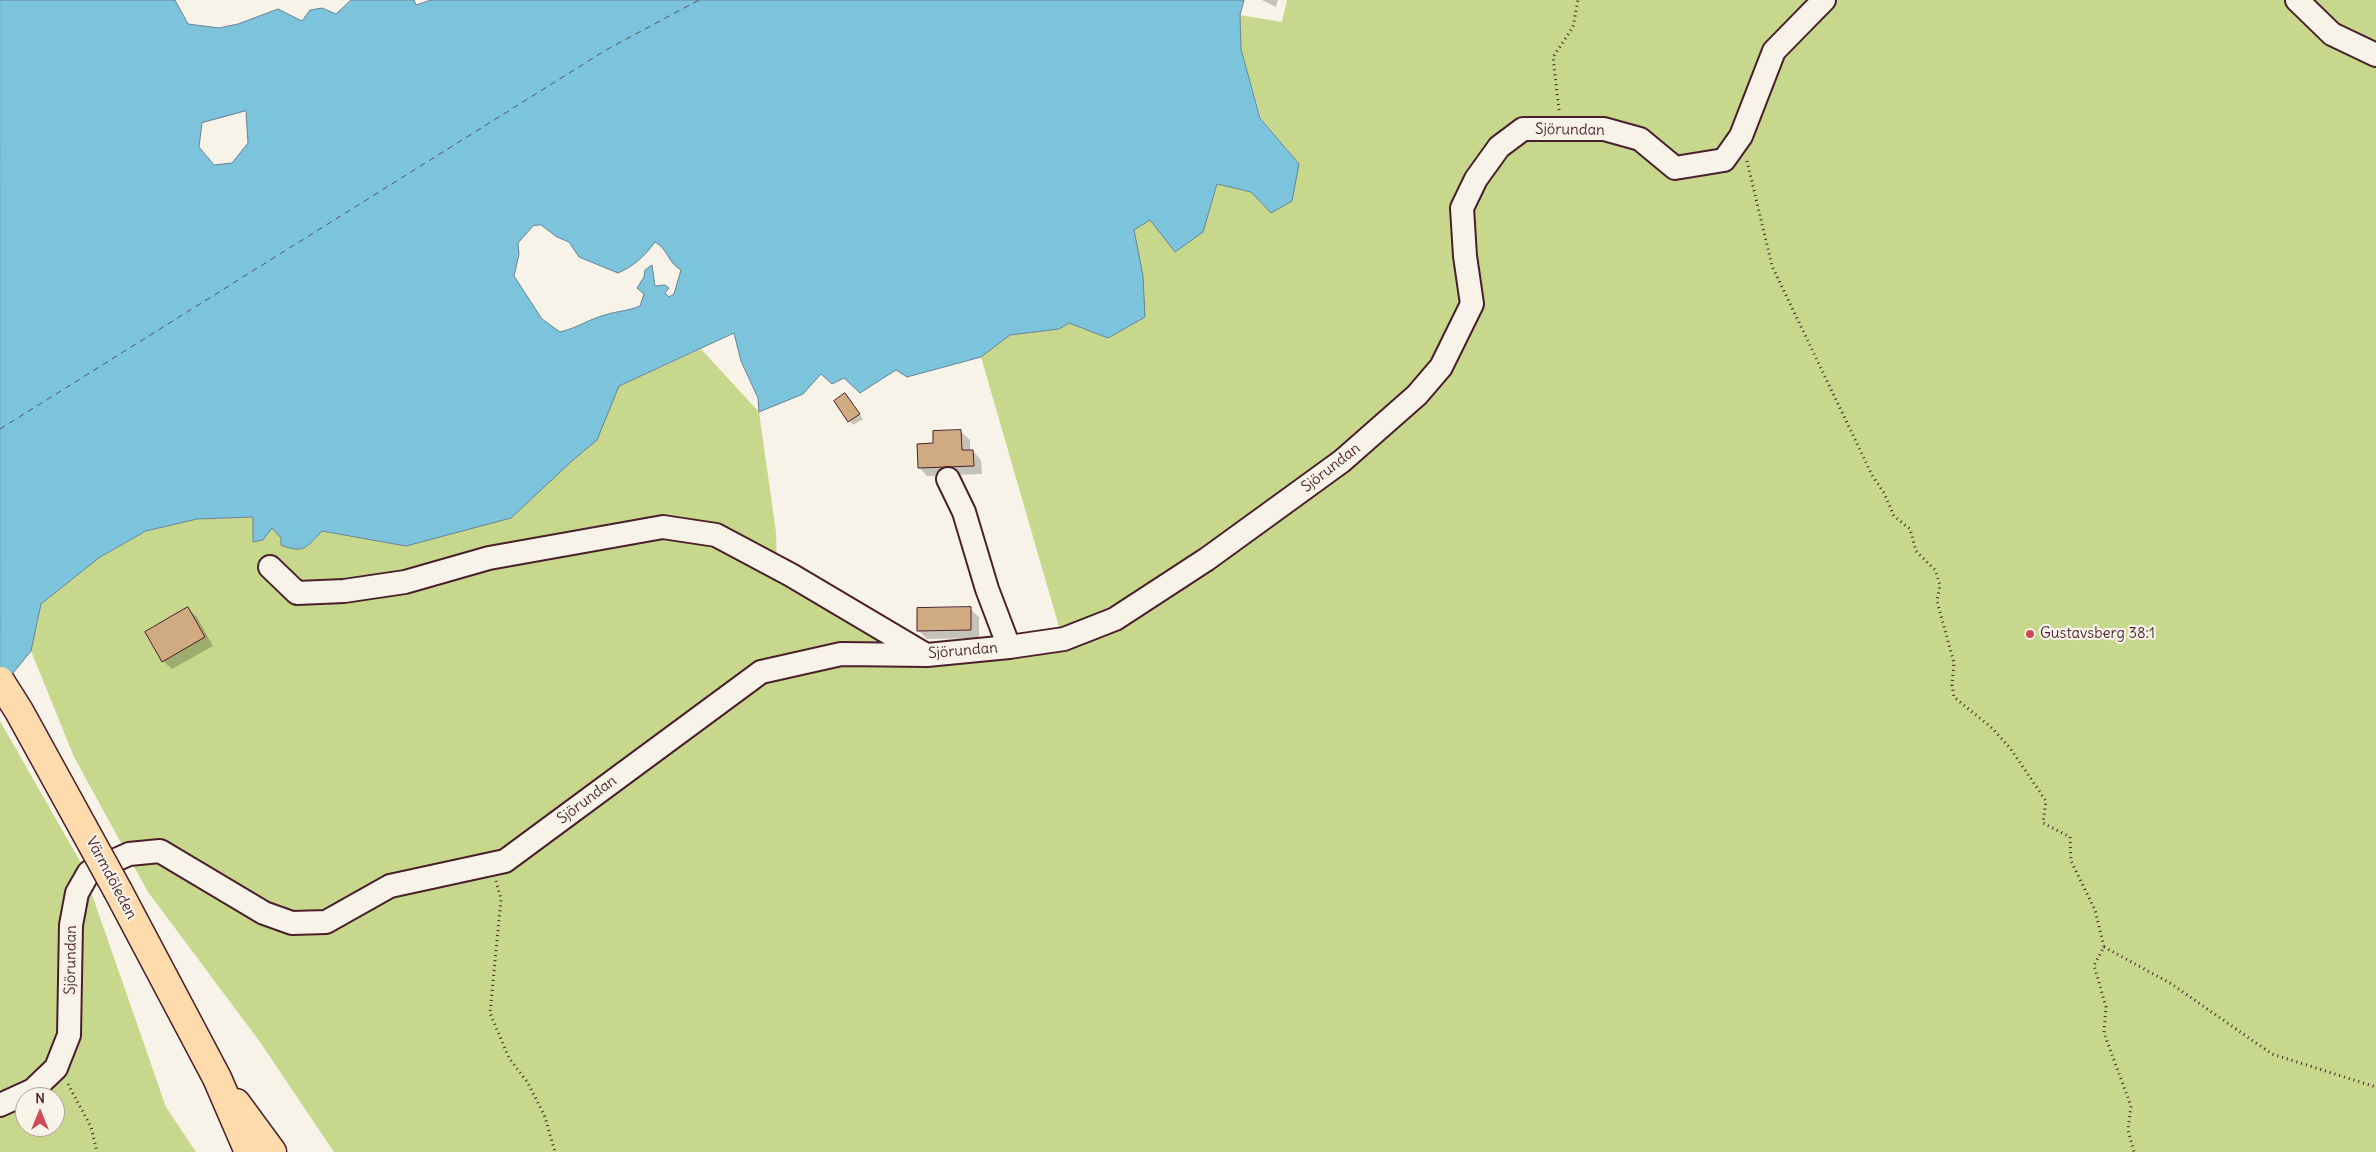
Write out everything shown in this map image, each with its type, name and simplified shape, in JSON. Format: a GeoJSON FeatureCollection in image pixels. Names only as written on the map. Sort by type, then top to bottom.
{"type":"FeatureCollection","features":[{"type":"Feature","properties":{"kind":"main road","name":"Värmdöleden"},"geometry":{"type":"LineString","coordinates":[[0,681],[19,711],[118,891],[217,1078],[249,1152]]}},
{"type":"Feature","properties":{"kind":"main road","name":"Värmdöleden"},"geometry":{"type":"LineString","coordinates":[[217,1078],[272,1152]]}},
{"type":"Feature","properties":{"kind":"street","name":"Sjörundan"},"geometry":{"type":"LineString","coordinates":[[0,1105],[32,1090],[56,1068],[69,1035],[70,925],[77,893],[89,872],[128,854],[160,851],[264,913],[292,923],[326,922],[390,886],[505,861],[761,672],[841,654],[927,655],[1009,647],[1064,639],[1115,619],[1207,559],[1342,462],[1417,395],[1441,367],[1472,304],[1465,256],[1462,208],[1476,179],[1499,147],[1523,129],[1604,129],[1640,139],[1675,168],[1724,160],[1741,136],[1774,51],[1824,0]]}},
{"type":"Feature","properties":{"kind":"street"},"geometry":{"type":"LineString","coordinates":[[2297,0],[2332,34],[2376,55]]}},
{"type":"Feature","properties":{"kind":"street"},"geometry":{"type":"LineString","coordinates":[[948,479],[964,512],[987,589],[1009,647]]}},
{"type":"Feature","properties":{"kind":"street"},"geometry":{"type":"LineString","coordinates":[[270,567],[298,593],[344,592],[405,582],[489,558],[663,527],[716,535],[791,575],[927,655]]}},
{"type":"Feature","properties":{"kind":"path"},"geometry":{"type":"LineString","coordinates":[[1561,130],[1553,58],[1573,27],[1578,0]]}},
{"type":"Feature","properties":{"kind":"path"},"geometry":{"type":"LineString","coordinates":[[1741,136],[1772,266],[1872,475],[1884,493],[1894,516],[1910,529],[1916,551],[1935,570],[1940,585],[1937,601],[1954,663],[1952,685],[1954,697],[1992,728],[2030,776],[2046,801],[2042,823],[2070,837],[2071,861],[2095,910],[2104,946],[2094,964],[2106,1007],[2104,1033],[2131,1106],[2128,1130],[2134,1152]]}},
{"type":"Feature","properties":{"kind":"path"},"geometry":{"type":"LineString","coordinates":[[491,864],[501,899],[490,1013],[509,1058],[528,1083],[545,1117],[555,1152]]}},
{"type":"Feature","properties":{"kind":"path"},"geometry":{"type":"LineString","coordinates":[[2104,946],[2170,983],[2272,1054],[2376,1087]]}},
{"type":"Feature","properties":{"kind":"path"},"geometry":{"type":"LineString","coordinates":[[58,1063],[91,1127],[97,1152]]}},
{"type":"Feature","properties":{"kind":"green space"},"geometry":{"type":"Polygon","coordinates":[[[1287,0],[2288,0],[2376,63],[2376,1152],[334,1152],[260,1042],[148,892],[74,757],[31,651],[41,604],[100,557],[147,531],[197,519],[253,517],[272,528],[282,538],[306,548],[322,531],[406,546],[619,386],[701,349],[759,412],[776,532],[777,571],[920,661],[1064,644],[981,357],[1010,335],[1059,329],[1069,323],[1108,338],[1143,276],[1133,230],[1150,220],[1175,252],[1203,232],[1217,184],[1251,192],[1271,213],[1299,164],[1261,118],[1241,49],[1240,15],[1282,22],[1287,0]]]}},
{"type":"Feature","properties":{"kind":"green space"},"geometry":{"type":"Polygon","coordinates":[[[2309,0],[2376,0],[2376,45],[2334,27],[2309,0]]]}},
{"type":"Feature","properties":{"kind":"green space"},"geometry":{"type":"Polygon","coordinates":[[[0,721],[81,863],[166,1107],[196,1152],[0,1152],[0,721]]]}},
{"type":"Feature","properties":{"kind":"water"},"geometry":{"type":"Polygon","coordinates":[[[0,0],[175,0],[188,24],[219,28],[238,24],[278,9],[302,21],[310,10],[322,8],[336,14],[351,0],[414,0],[416,5],[431,0],[1244,0],[1240,15],[1241,49],[1260,118],[1299,164],[1292,201],[1271,213],[1251,192],[1217,184],[1203,232],[1175,252],[1150,220],[1134,230],[1143,276],[1145,317],[1108,338],[1069,323],[1059,329],[1010,335],[981,357],[907,377],[896,370],[860,393],[844,378],[832,384],[821,374],[803,394],[759,412],[758,398],[741,361],[734,333],[619,386],[597,440],[511,518],[406,546],[322,531],[304,548],[295,549],[281,545],[281,538],[272,528],[263,540],[253,542],[253,517],[197,519],[146,531],[100,557],[41,604],[31,651],[0,689],[0,0]],[[246,111],[202,123],[199,147],[214,165],[232,163],[248,143],[246,111]],[[541,225],[533,226],[518,243],[519,254],[514,276],[542,319],[560,332],[599,317],[640,306],[644,294],[637,288],[644,277],[645,270],[652,265],[655,286],[665,285],[669,288],[665,293],[669,297],[674,294],[681,270],[673,264],[663,248],[655,242],[638,260],[618,273],[579,257],[569,242],[557,237],[541,225]]]}},
{"type":"Feature","properties":{"kind":"building"},"geometry":{"type":"Polygon","coordinates":[[[845,393],[860,414],[848,422],[834,401],[845,393]]]}},
{"type":"Feature","properties":{"kind":"building"},"geometry":{"type":"Polygon","coordinates":[[[961,430],[962,450],[973,450],[974,466],[918,468],[917,444],[933,443],[933,431],[961,430]]]}},
{"type":"Feature","properties":{"kind":"building"},"geometry":{"type":"Polygon","coordinates":[[[188,607],[205,637],[162,662],[145,632],[188,607]]]}},
{"type":"Feature","properties":{"kind":"building"},"geometry":{"type":"Polygon","coordinates":[[[971,607],[971,630],[917,631],[917,608],[971,607]]]}},
{"type":"Feature","properties":{"kind":"ferry route"},"geometry":{"type":"LineString","coordinates":[[0,429],[606,50],[699,0]]}},
{"type":"Feature","properties":{"kind":"place","name":"Gustavsberg 38:1"},"geometry":{"type":"Point","coordinates":[2030,634]}}]}
